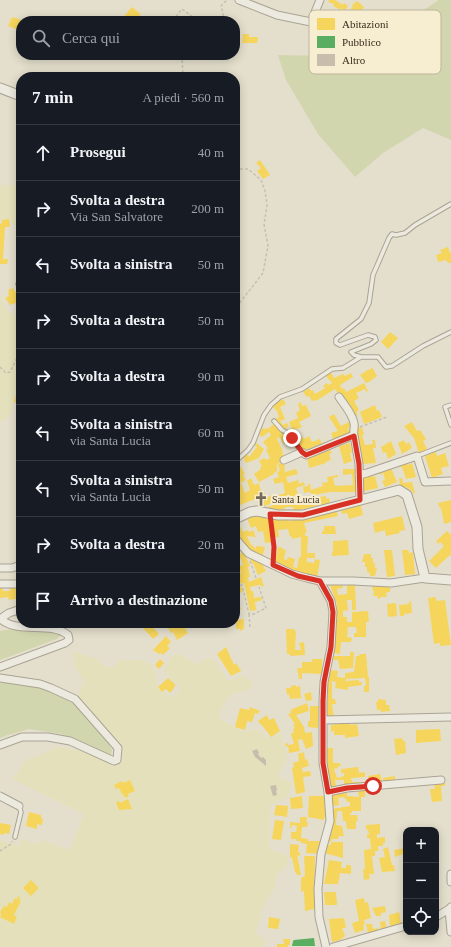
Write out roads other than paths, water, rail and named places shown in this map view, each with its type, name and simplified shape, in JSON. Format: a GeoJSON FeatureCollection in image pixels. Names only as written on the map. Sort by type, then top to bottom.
{"type":"FeatureCollection","features":[{"type":"Feature","properties":{"kind":"street"},"geometry":{"type":"LineString","coordinates":[[239,0],[277,16],[309,22]]}},
{"type":"Feature","properties":{"kind":"street"},"geometry":{"type":"LineString","coordinates":[[316,10],[320,0]]}},
{"type":"Feature","properties":{"kind":"street"},"geometry":{"type":"LineString","coordinates":[[0,88],[16,94]]}},
{"type":"Feature","properties":{"kind":"street"},"geometry":{"type":"LineString","coordinates":[[339,398],[352,415],[359,475],[360,500]]}},
{"type":"Feature","properties":{"kind":"street"},"geometry":{"type":"LineString","coordinates":[[284,460],[302,452],[306,455],[354,436]]}},
{"type":"Feature","properties":{"kind":"street"},"geometry":{"type":"LineString","coordinates":[[359,475],[417,456],[425,482],[450,481]]}},
{"type":"Feature","properties":{"kind":"street"},"geometry":{"type":"LineString","coordinates":[[240,517],[250,512],[257,511],[270,514],[303,515],[399,490],[403,491],[407,495],[417,527],[418,549],[425,578]]}},
{"type":"Feature","properties":{"kind":"street"},"geometry":{"type":"LineString","coordinates":[[240,544],[247,552],[273,565],[298,576],[320,581],[391,583],[425,578],[451,580]]}},
{"type":"Feature","properties":{"kind":"street"},"geometry":{"type":"LineString","coordinates":[[0,568],[16,567]]}},
{"type":"Feature","properties":{"kind":"street"},"geometry":{"type":"LineString","coordinates":[[320,581],[331,601],[333,612],[331,647],[324,689],[322,720],[323,763],[328,792],[330,821],[321,854],[318,889],[319,917],[326,947]]}},
{"type":"Feature","properties":{"kind":"street"},"geometry":{"type":"LineString","coordinates":[[0,584],[16,584]]}},
{"type":"Feature","properties":{"kind":"street"},"geometry":{"type":"LineString","coordinates":[[16,611],[3,617],[2,620],[16,626]]}},
{"type":"Feature","properties":{"kind":"street"},"geometry":{"type":"LineString","coordinates":[[0,667],[65,643],[69,640],[68,635],[59,630],[36,628]]}},
{"type":"Feature","properties":{"kind":"street"},"geometry":{"type":"LineString","coordinates":[[0,678],[40,684],[75,699],[118,748],[118,754],[117,760],[114,761],[70,741],[48,737],[22,737],[0,745]]}},
{"type":"Feature","properties":{"kind":"street"},"geometry":{"type":"LineString","coordinates":[[322,720],[451,717]]}},
{"type":"Feature","properties":{"kind":"street"},"geometry":{"type":"LineString","coordinates":[[328,792],[347,788],[441,780]]}},
{"type":"Feature","properties":{"kind":"street"},"geometry":{"type":"LineString","coordinates":[[0,796],[20,806]]}},
{"type":"Feature","properties":{"kind":"street"},"geometry":{"type":"LineString","coordinates":[[451,874],[451,882]]}},
{"type":"Feature","properties":{"kind":"street"},"geometry":{"type":"LineString","coordinates":[[439,915],[450,908]]}},
{"type":"Feature","properties":{"kind":"street"},"geometry":{"type":"LineString","coordinates":[[450,908],[451,932]]}},
{"type":"Feature","properties":{"kind":"street"},"geometry":{"type":"LineString","coordinates":[[333,947],[403,927]]}},
{"type":"Feature","properties":{"kind":"lane"},"geometry":{"type":"LineString","coordinates":[[451,204],[405,232],[396,235],[392,234],[373,275],[369,303],[361,319],[336,339],[336,343],[340,345],[368,335],[375,337],[376,340],[371,344],[352,352],[354,355],[361,357],[378,357],[386,367],[392,366],[423,346],[451,332]]}},
{"type":"Feature","properties":{"kind":"lane"},"geometry":{"type":"LineString","coordinates":[[240,457],[253,443],[264,415],[280,397],[302,389],[332,369],[343,368],[361,357]]}},
{"type":"Feature","properties":{"kind":"lane"},"geometry":{"type":"LineString","coordinates":[[451,405],[445,407],[451,425]]}},
{"type":"Feature","properties":{"kind":"lane"},"geometry":{"type":"LineString","coordinates":[[274,421],[289,435],[302,452]]}},
{"type":"Feature","properties":{"kind":"lane"},"geometry":{"type":"LineString","coordinates":[[417,456],[451,443]]}},
{"type":"Feature","properties":{"kind":"lane"},"geometry":{"type":"LineString","coordinates":[[14,837],[21,812],[20,806]]}},
{"type":"Feature","properties":{"kind":"place","name":"Santa Lucia"},"geometry":{"type":"Point","coordinates":[261,499]}}]}
